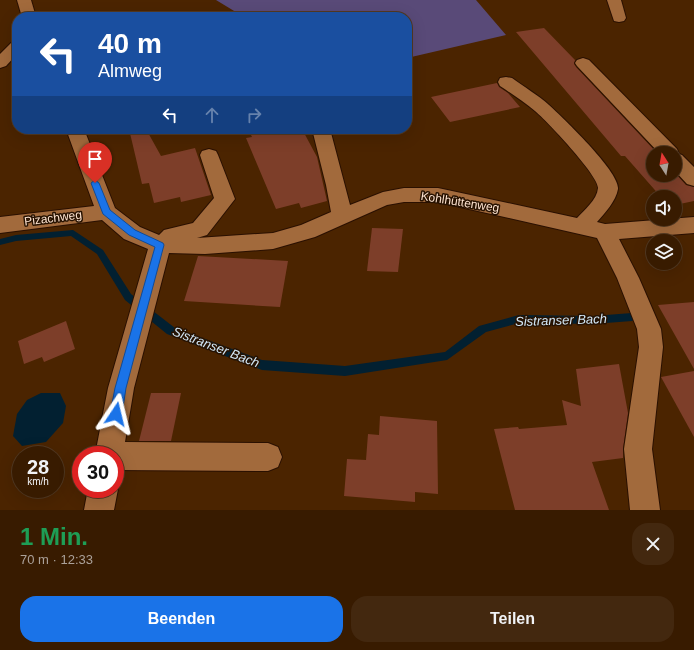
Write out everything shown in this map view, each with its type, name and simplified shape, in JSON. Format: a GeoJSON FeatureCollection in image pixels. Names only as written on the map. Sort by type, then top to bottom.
{"type":"FeatureCollection","features":[{"type":"Feature","properties":{"kind":"street"},"geometry":{"type":"LineString","coordinates":[[24,0],[28,12]]}},
{"type":"Feature","properties":{"kind":"street"},"geometry":{"type":"LineString","coordinates":[[614,0],[619,18]]}},
{"type":"Feature","properties":{"kind":"street"},"geometry":{"type":"LineString","coordinates":[[0,63],[12,50]]}},
{"type":"Feature","properties":{"kind":"street"},"geometry":{"type":"LineString","coordinates":[[583,63],[663,146]]}},
{"type":"Feature","properties":{"kind":"street"},"geometry":{"type":"LineString","coordinates":[[506,82],[542,108],[593,160],[606,179],[608,188],[599,207],[594,229],[628,278],[649,329],[650,336],[651,347],[638,449],[645,510]]}},
{"type":"Feature","properties":{"kind":"street"},"geometry":{"type":"LineString","coordinates":[[77,134],[106,212],[132,232],[160,245]]}},
{"type":"Feature","properties":{"kind":"street"},"geometry":{"type":"LineString","coordinates":[[322,134],[336,185],[342,216]]}},
{"type":"Feature","properties":{"kind":"street"},"geometry":{"type":"LineString","coordinates":[[111,446],[121,388],[160,245],[172,236],[200,229],[225,199],[209,155]]}},
{"type":"Feature","properties":{"kind":"street"},"geometry":{"type":"LineString","coordinates":[[682,166],[694,179]]}},
{"type":"Feature","properties":{"kind":"street","name":"Kohlhüttenweg"},"geometry":{"type":"LineString","coordinates":[[160,245],[205,246],[273,241],[307,231],[366,205],[394,196],[421,194],[470,201],[594,229],[694,225]]}},
{"type":"Feature","properties":{"kind":"street","name":"Pizachweg"},"geometry":{"type":"LineString","coordinates":[[0,225],[106,212]]}},
{"type":"Feature","properties":{"kind":"street"},"geometry":{"type":"LineString","coordinates":[[124,456],[268,457]]}},
{"type":"Feature","properties":{"kind":"street"},"geometry":{"type":"LineString","coordinates":[[99,510],[101,498]]}},
{"type":"Feature","properties":{"kind":"shaded area"},"geometry":{"type":"Polygon","coordinates":[[[216,0],[476,0],[506,35],[412,57],[412,12],[236,12],[216,0]]]}},
{"type":"Feature","properties":{"kind":"water"},"geometry":{"type":"Polygon","coordinates":[[[41,393],[60,393],[66,406],[63,423],[46,442],[22,446],[13,436],[17,414],[27,400],[41,393]]]}},
{"type":"Feature","properties":{"kind":"building"},"geometry":{"type":"Polygon","coordinates":[[[544,28],[575,60],[574,64],[576,67],[650,146],[646,146],[646,180],[625,156],[621,156],[516,32],[544,28]]]}},
{"type":"Feature","properties":{"kind":"building"},"geometry":{"type":"Polygon","coordinates":[[[497,83],[499,87],[508,93],[520,107],[450,122],[431,97],[497,83]]]}},
{"type":"Feature","properties":{"kind":"building"},"geometry":{"type":"Polygon","coordinates":[[[130,134],[149,134],[161,156],[195,148],[211,195],[181,202],[180,197],[154,203],[149,183],[142,184],[130,134]]]}},
{"type":"Feature","properties":{"kind":"building"},"geometry":{"type":"Polygon","coordinates":[[[250,134],[305,134],[317,157],[327,201],[301,208],[299,203],[276,209],[246,138],[252,137],[250,134]]]}},
{"type":"Feature","properties":{"kind":"building"},"geometry":{"type":"Polygon","coordinates":[[[682,181],[686,185],[694,187],[694,201],[682,204],[682,190],[655,190],[648,182],[682,182],[682,181]]]}},
{"type":"Feature","properties":{"kind":"building"},"geometry":{"type":"Polygon","coordinates":[[[372,228],[403,229],[398,272],[367,271],[372,228]]]}},
{"type":"Feature","properties":{"kind":"building"},"geometry":{"type":"Polygon","coordinates":[[[198,256],[288,261],[280,307],[184,301],[198,256]]]}},
{"type":"Feature","properties":{"kind":"building"},"geometry":{"type":"Polygon","coordinates":[[[694,302],[694,369],[658,305],[694,302]]]}},
{"type":"Feature","properties":{"kind":"building"},"geometry":{"type":"Polygon","coordinates":[[[66,321],[75,349],[44,362],[42,357],[24,364],[18,341],[66,321]]]}},
{"type":"Feature","properties":{"kind":"building"},"geometry":{"type":"Polygon","coordinates":[[[619,364],[628,413],[623,458],[592,462],[609,510],[515,510],[494,429],[518,427],[519,429],[567,425],[562,400],[581,406],[576,369],[619,364]]]}},
{"type":"Feature","properties":{"kind":"building"},"geometry":{"type":"Polygon","coordinates":[[[694,371],[694,437],[661,377],[694,371]]]}},
{"type":"Feature","properties":{"kind":"building"},"geometry":{"type":"Polygon","coordinates":[[[151,393],[181,393],[171,441],[139,441],[151,393]]]}},
{"type":"Feature","properties":{"kind":"building"},"geometry":{"type":"Polygon","coordinates":[[[380,416],[437,421],[438,494],[415,492],[415,502],[344,496],[347,459],[366,460],[368,434],[379,435],[380,416]]]}},
{"type":"Feature","properties":{"kind":"waterway","name":"Sistranser Bach"},"geometry":{"type":"LineString","coordinates":[[0,242],[16,238],[73,233],[100,252],[128,297],[171,331],[262,365],[345,371],[447,356],[483,329],[519,319],[593,320],[632,317]]}},
{"type":"Feature","properties":{"kind":"route"},"geometry":{"type":"LineString","coordinates":[[95,183],[106,212],[132,232],[160,245],[121,388],[116,414]]}}]}
